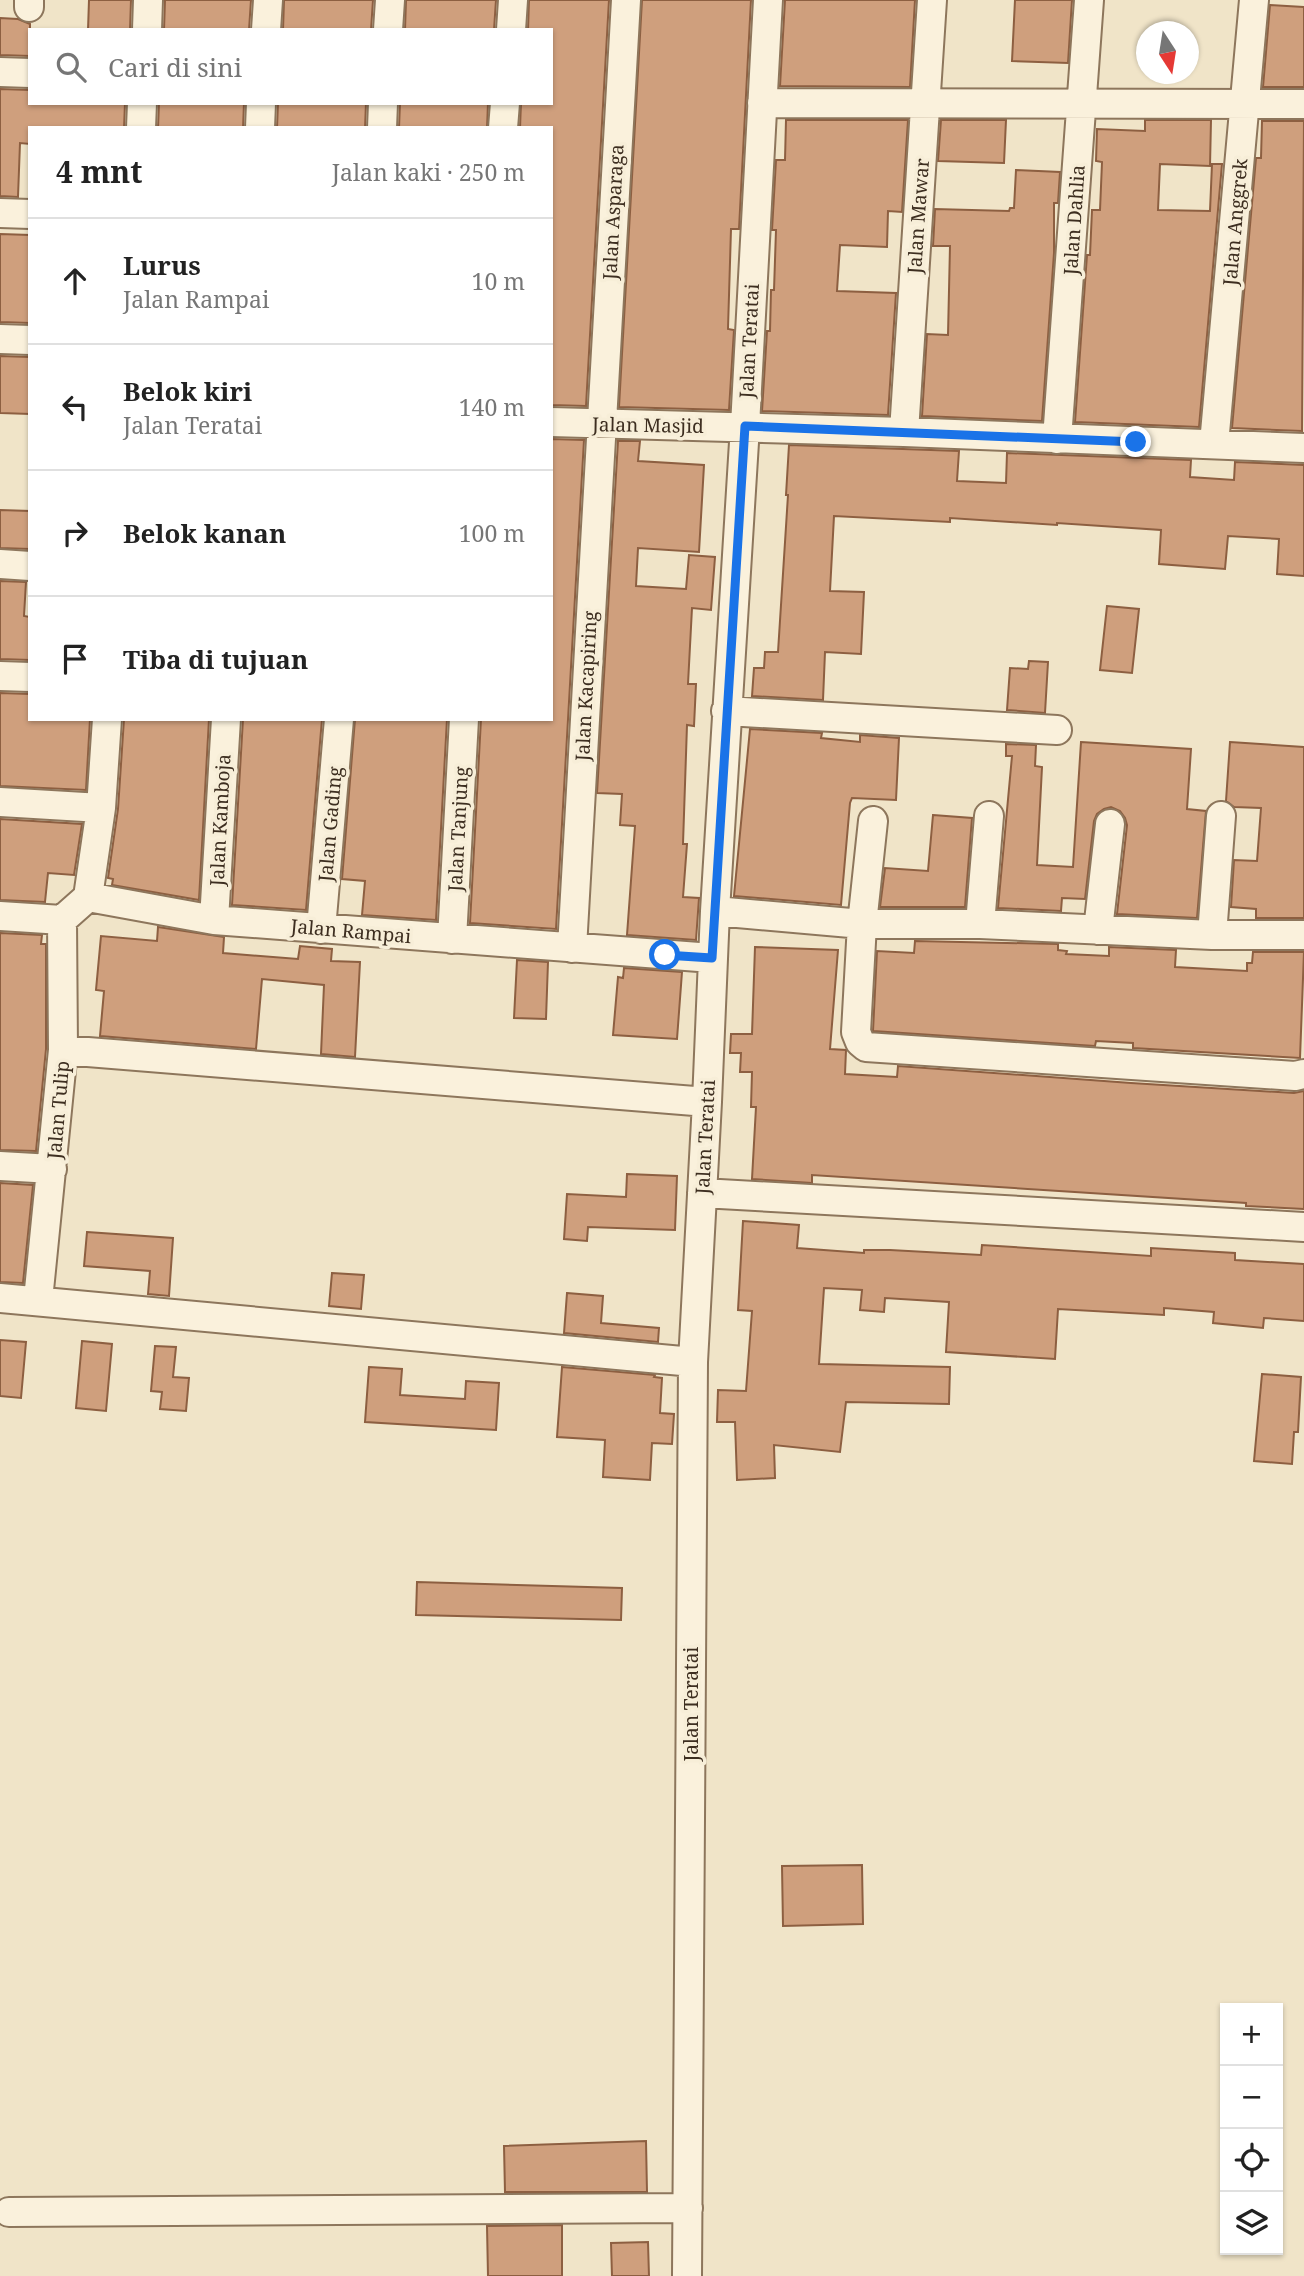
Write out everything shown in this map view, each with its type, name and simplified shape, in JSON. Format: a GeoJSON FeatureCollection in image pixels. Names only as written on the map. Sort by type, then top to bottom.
{"type":"FeatureCollection","features":[{"type":"Feature","properties":{"kind":"street"},"geometry":{"type":"LineString","coordinates":[[147,28],[148,0]]}},
{"type":"Feature","properties":{"kind":"street"},"geometry":{"type":"LineString","coordinates":[[266,28],[268,0]]}},
{"type":"Feature","properties":{"kind":"street"},"geometry":{"type":"LineString","coordinates":[[388,28],[390,0]]}},
{"type":"Feature","properties":{"kind":"street"},"geometry":{"type":"LineString","coordinates":[[511,28],[513,0]]}},
{"type":"Feature","properties":{"kind":"street","name":"Jalan Asparaga"},"geometry":{"type":"LineString","coordinates":[[601,424],[626,0]]}},
{"type":"Feature","properties":{"kind":"street","name":"Jalan Teratai"},"geometry":{"type":"LineString","coordinates":[[687,2274],[693,1362],[712,958],[768,0]]}},
{"type":"Feature","properties":{"kind":"street","name":"Jalan Mawar"},"geometry":{"type":"LineString","coordinates":[[904,432],[932,0]]}},
{"type":"Feature","properties":{"kind":"street","name":"Jalan Dahlia"},"geometry":{"type":"LineString","coordinates":[[1057,439],[1089,0]]}},
{"type":"Feature","properties":{"kind":"street","name":"Jalan Anggrek"},"geometry":{"type":"LineString","coordinates":[[1214,444],[1254,0]]}},
{"type":"Feature","properties":{"kind":"street"},"geometry":{"type":"LineString","coordinates":[[0,72],[28,73]]}},
{"type":"Feature","properties":{"kind":"street"},"geometry":{"type":"LineString","coordinates":[[762,103],[1304,104]]}},
{"type":"Feature","properties":{"kind":"street"},"geometry":{"type":"LineString","coordinates":[[141,126],[142,105]]}},
{"type":"Feature","properties":{"kind":"street"},"geometry":{"type":"LineString","coordinates":[[260,126],[261,105]]}},
{"type":"Feature","properties":{"kind":"street"},"geometry":{"type":"LineString","coordinates":[[382,126],[383,105]]}},
{"type":"Feature","properties":{"kind":"street"},"geometry":{"type":"LineString","coordinates":[[503,126],[505,105]]}},
{"type":"Feature","properties":{"kind":"street"},"geometry":{"type":"LineString","coordinates":[[0,213],[28,214]]}},
{"type":"Feature","properties":{"kind":"street"},"geometry":{"type":"LineString","coordinates":[[0,339],[28,340]]}},
{"type":"Feature","properties":{"kind":"street","name":"Jalan Masjid"},"geometry":{"type":"LineString","coordinates":[[553,422],[745,426],[1304,448]]}},
{"type":"Feature","properties":{"kind":"street","name":"Jalan Kacapiring"},"geometry":{"type":"LineString","coordinates":[[572,948],[601,424]]}},
{"type":"Feature","properties":{"kind":"street"},"geometry":{"type":"LineString","coordinates":[[0,564],[28,566]]}},
{"type":"Feature","properties":{"kind":"street"},"geometry":{"type":"LineString","coordinates":[[0,676],[28,677]]}},
{"type":"Feature","properties":{"kind":"street"},"geometry":{"type":"LineString","coordinates":[[726,711],[1057,730]]}},
{"type":"Feature","properties":{"kind":"street"},"geometry":{"type":"LineString","coordinates":[[0,916],[62,920],[88,897],[101,808],[107,721]]}},
{"type":"Feature","properties":{"kind":"street","name":"Jalan Kamboja"},"geometry":{"type":"LineString","coordinates":[[214,920],[226,721]]}},
{"type":"Feature","properties":{"kind":"street","name":"Jalan Gading"},"geometry":{"type":"LineString","coordinates":[[321,929],[340,721]]}},
{"type":"Feature","properties":{"kind":"street","name":"Jalan Tanjung"},"geometry":{"type":"LineString","coordinates":[[452,939],[464,721]]}},
{"type":"Feature","properties":{"kind":"street"},"geometry":{"type":"LineString","coordinates":[[0,802],[101,808]]}},
{"type":"Feature","properties":{"kind":"street"},"geometry":{"type":"LineString","coordinates":[[980,924],[989,816]]}},
{"type":"Feature","properties":{"kind":"street"},"geometry":{"type":"LineString","coordinates":[[1213,935],[1221,816]]}},
{"type":"Feature","properties":{"kind":"street"},"geometry":{"type":"LineString","coordinates":[[873,821],[862,924],[856,1032],[860,1042],[866,1047],[1296,1076],[1304,1074]]}},
{"type":"Feature","properties":{"kind":"street"},"geometry":{"type":"LineString","coordinates":[[1098,930],[1110,824]]}},
{"type":"Feature","properties":{"kind":"street","name":"Jalan Rampai"},"geometry":{"type":"LineString","coordinates":[[88,897],[214,920],[712,958]]}},
{"type":"Feature","properties":{"kind":"street"},"geometry":{"type":"LineString","coordinates":[[715,911],[862,924],[980,924],[1213,935],[1304,934]]}},
{"type":"Feature","properties":{"kind":"street","name":"Jalan Tulip"},"geometry":{"type":"LineString","coordinates":[[38,1300],[63,1050],[62,920]]}},
{"type":"Feature","properties":{"kind":"street"},"geometry":{"type":"LineString","coordinates":[[63,1050],[707,1102]]}},
{"type":"Feature","properties":{"kind":"street"},"geometry":{"type":"LineString","coordinates":[[0,1166],[52,1169]]}},
{"type":"Feature","properties":{"kind":"street"},"geometry":{"type":"LineString","coordinates":[[702,1193],[1304,1227]]}},
{"type":"Feature","properties":{"kind":"street"},"geometry":{"type":"LineString","coordinates":[[0,1298],[693,1362]]}},
{"type":"Feature","properties":{"kind":"street"},"geometry":{"type":"LineString","coordinates":[[9,2212],[688,2208]]}},
{"type":"Feature","properties":{"kind":"building"},"geometry":{"type":"Polygon","coordinates":[[[89,0],[131,0],[130,28],[88,28],[89,0]]]}},
{"type":"Feature","properties":{"kind":"building"},"geometry":{"type":"Polygon","coordinates":[[[165,0],[251,0],[249,28],[164,28],[165,0]]]}},
{"type":"Feature","properties":{"kind":"building"},"geometry":{"type":"Polygon","coordinates":[[[284,0],[373,0],[371,28],[283,28],[284,0]]]}},
{"type":"Feature","properties":{"kind":"building"},"geometry":{"type":"Polygon","coordinates":[[[406,0],[496,0],[494,28],[405,28],[406,0]]]}},
{"type":"Feature","properties":{"kind":"building"},"geometry":{"type":"Polygon","coordinates":[[[529,0],[609,0],[586,406],[553,405],[553,126],[520,126],[521,105],[553,105],[553,28],[528,28],[529,0]]]}},
{"type":"Feature","properties":{"kind":"building"},"geometry":{"type":"Polygon","coordinates":[[[642,0],[751,0],[739,229],[731,229],[728,329],[734,330],[729,410],[619,407],[642,0]]]}},
{"type":"Feature","properties":{"kind":"building"},"geometry":{"type":"Polygon","coordinates":[[[785,0],[915,0],[910,87],[780,86],[785,0]]]}},
{"type":"Feature","properties":{"kind":"building"},"geometry":{"type":"Polygon","coordinates":[[[1015,0],[1072,0],[1068,63],[1012,61],[1015,0]]]}},
{"type":"Feature","properties":{"kind":"building"},"geometry":{"type":"Polygon","coordinates":[[[1270,5],[1304,7],[1304,87],[1263,87],[1270,5]]]}},
{"type":"Feature","properties":{"kind":"building"},"geometry":{"type":"Polygon","coordinates":[[[0,18],[18,19],[30,24],[28,56],[0,55],[0,18]]]}},
{"type":"Feature","properties":{"kind":"building"},"geometry":{"type":"Polygon","coordinates":[[[0,89],[28,90],[28,105],[125,105],[124,126],[28,126],[28,144],[20,143],[18,197],[0,196],[0,89]]]}},
{"type":"Feature","properties":{"kind":"building"},"geometry":{"type":"Polygon","coordinates":[[[159,105],[244,105],[243,126],[158,126],[159,105]]]}},
{"type":"Feature","properties":{"kind":"building"},"geometry":{"type":"Polygon","coordinates":[[[278,105],[366,105],[365,126],[277,126],[278,105]]]}},
{"type":"Feature","properties":{"kind":"building"},"geometry":{"type":"Polygon","coordinates":[[[400,105],[488,105],[487,126],[399,126],[400,105]]]}},
{"type":"Feature","properties":{"kind":"building"},"geometry":{"type":"Polygon","coordinates":[[[786,120],[908,120],[902,212],[888,211],[887,247],[840,245],[837,291],[896,293],[888,415],[762,411],[771,290],[774,290],[776,230],[772,230],[776,160],[785,160],[786,120]]]}},
{"type":"Feature","properties":{"kind":"building"},"geometry":{"type":"Polygon","coordinates":[[[941,120],[1006,120],[1004,163],[938,161],[941,120]]]}},
{"type":"Feature","properties":{"kind":"building"},"geometry":{"type":"Polygon","coordinates":[[[1145,120],[1211,120],[1210,166],[1160,164],[1158,210],[1210,211],[1212,164],[1222,164],[1199,427],[1075,422],[1092,210],[1100,210],[1102,162],[1096,161],[1097,129],[1145,131],[1145,120]]]}},
{"type":"Feature","properties":{"kind":"building"},"geometry":{"type":"Polygon","coordinates":[[[1262,121],[1304,121],[1302,431],[1232,428],[1256,158],[1261,158],[1262,121]]]}},
{"type":"Feature","properties":{"kind":"building"},"geometry":{"type":"Polygon","coordinates":[[[1016,170],[1060,172],[1058,203],[1054,203],[1054,253],[1042,421],[922,416],[927,334],[948,335],[950,246],[933,246],[935,209],[1009,211],[1014,208],[1016,170]]]}},
{"type":"Feature","properties":{"kind":"building"},"geometry":{"type":"Polygon","coordinates":[[[0,234],[28,235],[28,323],[0,322],[0,234]]]}},
{"type":"Feature","properties":{"kind":"building"},"geometry":{"type":"Polygon","coordinates":[[[0,356],[28,357],[28,414],[0,413],[0,356]]]}},
{"type":"Feature","properties":{"kind":"building"},"geometry":{"type":"Polygon","coordinates":[[[553,439],[584,440],[556,929],[470,923],[481,721],[553,721],[553,439]]]}},
{"type":"Feature","properties":{"kind":"building"},"geometry":{"type":"Polygon","coordinates":[[[618,441],[640,441],[638,461],[704,465],[699,552],[638,548],[636,586],[686,589],[689,555],[715,557],[711,610],[692,608],[688,684],[696,684],[694,726],[687,725],[683,844],[687,844],[683,897],[699,898],[696,940],[627,935],[635,826],[620,825],[622,794],[597,793],[618,441]]]}},
{"type":"Feature","properties":{"kind":"building"},"geometry":{"type":"Polygon","coordinates":[[[789,445],[959,451],[957,481],[1006,483],[1007,453],[1191,460],[1190,477],[1234,480],[1235,462],[1304,465],[1304,576],[1277,574],[1279,539],[1228,536],[1225,569],[1159,564],[1161,530],[950,518],[950,522],[834,516],[830,591],[864,592],[861,654],[825,652],[823,700],[752,696],[754,668],[764,668],[765,652],[778,652],[789,445]]]}},
{"type":"Feature","properties":{"kind":"building"},"geometry":{"type":"Polygon","coordinates":[[[0,510],[28,511],[28,549],[0,548],[0,510]]]}},
{"type":"Feature","properties":{"kind":"building"},"geometry":{"type":"Polygon","coordinates":[[[0,581],[26,582],[24,616],[28,617],[28,660],[0,659],[0,581]]]}},
{"type":"Feature","properties":{"kind":"building"},"geometry":{"type":"Polygon","coordinates":[[[1107,606],[1139,609],[1132,673],[1100,670],[1107,606]]]}},
{"type":"Feature","properties":{"kind":"building"},"geometry":{"type":"Polygon","coordinates":[[[1029,661],[1048,662],[1045,713],[1007,710],[1010,668],[1028,669],[1029,661]]]}},
{"type":"Feature","properties":{"kind":"building"},"geometry":{"type":"Polygon","coordinates":[[[0,693],[28,694],[28,721],[90,721],[86,790],[0,786],[0,693]]]}},
{"type":"Feature","properties":{"kind":"building"},"geometry":{"type":"Polygon","coordinates":[[[124,721],[209,721],[199,900],[112,885],[113,879],[108,878],[118,809],[124,721]]]}},
{"type":"Feature","properties":{"kind":"building"},"geometry":{"type":"Polygon","coordinates":[[[243,721],[322,721],[306,910],[232,905],[243,721]]]}},
{"type":"Feature","properties":{"kind":"building"},"geometry":{"type":"Polygon","coordinates":[[[355,721],[447,721],[436,920],[362,915],[365,881],[342,879],[355,721]]]}},
{"type":"Feature","properties":{"kind":"building"},"geometry":{"type":"Polygon","coordinates":[[[750,729],[822,733],[821,738],[860,742],[860,735],[899,738],[896,800],[852,798],[850,803],[841,905],[734,896],[750,729]]]}},
{"type":"Feature","properties":{"kind":"building"},"geometry":{"type":"Polygon","coordinates":[[[1081,742],[1191,749],[1187,809],[1206,811],[1197,918],[1117,914],[1127,825],[1120,811],[1111,807],[1097,814],[1094,821],[1085,899],[1062,898],[1061,911],[998,908],[1012,756],[1006,756],[1006,744],[1036,745],[1035,766],[1042,767],[1037,865],[1073,867],[1081,742]]]}},
{"type":"Feature","properties":{"kind":"building"},"geometry":{"type":"Polygon","coordinates":[[[1230,742],[1304,747],[1304,918],[1256,918],[1256,909],[1231,907],[1234,860],[1257,861],[1261,808],[1234,807],[1226,801],[1230,742]]]}},
{"type":"Feature","properties":{"kind":"building"},"geometry":{"type":"Polygon","coordinates":[[[933,815],[972,818],[965,907],[880,907],[885,868],[928,871],[933,815]]]}},
{"type":"Feature","properties":{"kind":"building"},"geometry":{"type":"Polygon","coordinates":[[[0,819],[82,824],[74,875],[48,873],[45,902],[0,900],[0,819]]]}},
{"type":"Feature","properties":{"kind":"building"},"geometry":{"type":"Polygon","coordinates":[[[158,927],[224,937],[223,953],[298,959],[300,946],[332,949],[331,961],[360,962],[355,1057],[321,1054],[324,985],[262,979],[256,1049],[100,1036],[104,991],[96,990],[101,936],[157,941],[158,927]]]}},
{"type":"Feature","properties":{"kind":"building"},"geometry":{"type":"Polygon","coordinates":[[[0,933],[42,935],[41,944],[46,944],[46,1049],[36,1151],[0,1150],[0,933]]]}},
{"type":"Feature","properties":{"kind":"building"},"geometry":{"type":"Polygon","coordinates":[[[915,941],[1058,944],[1058,950],[1067,951],[1066,954],[1109,956],[1109,947],[1176,950],[1175,967],[1247,971],[1247,963],[1252,963],[1253,952],[1304,952],[1300,1058],[1133,1048],[1133,1043],[1096,1041],[1095,1046],[873,1031],[877,951],[914,953],[915,941]]]}},
{"type":"Feature","properties":{"kind":"building"},"geometry":{"type":"Polygon","coordinates":[[[755,947],[838,950],[830,1049],[846,1050],[845,1074],[897,1077],[898,1066],[1131,1083],[1294,1093],[1304,1091],[1304,1209],[812,1175],[812,1183],[752,1179],[756,1107],[751,1107],[752,1072],[740,1072],[741,1053],[730,1053],[731,1034],[752,1034],[755,947]]]}},
{"type":"Feature","properties":{"kind":"building"},"geometry":{"type":"Polygon","coordinates":[[[517,960],[548,962],[546,1019],[514,1018],[517,960]]]}},
{"type":"Feature","properties":{"kind":"building"},"geometry":{"type":"Polygon","coordinates":[[[624,968],[682,972],[677,1039],[613,1035],[618,977],[623,978],[624,968]]]}},
{"type":"Feature","properties":{"kind":"building"},"geometry":{"type":"Polygon","coordinates":[[[627,1174],[677,1176],[675,1230],[588,1227],[587,1241],[564,1239],[567,1194],[626,1197],[627,1174]]]}},
{"type":"Feature","properties":{"kind":"building"},"geometry":{"type":"Polygon","coordinates":[[[0,1183],[33,1185],[23,1283],[0,1282],[0,1183]]]}},
{"type":"Feature","properties":{"kind":"building"},"geometry":{"type":"Polygon","coordinates":[[[743,1221],[799,1225],[797,1248],[864,1253],[864,1250],[890,1250],[981,1255],[982,1245],[1151,1256],[1151,1248],[1235,1253],[1235,1260],[1304,1264],[1304,1321],[1264,1318],[1263,1328],[1213,1323],[1214,1312],[1164,1308],[1164,1315],[1058,1309],[1055,1359],[946,1352],[949,1302],[885,1298],[884,1312],[860,1310],[862,1290],[824,1288],[819,1364],[950,1367],[949,1404],[846,1402],[840,1452],[774,1445],[775,1478],[737,1480],[735,1422],[717,1422],[718,1390],[746,1391],[752,1311],[738,1310],[743,1221]]]}},
{"type":"Feature","properties":{"kind":"building"},"geometry":{"type":"Polygon","coordinates":[[[87,1232],[173,1238],[169,1296],[148,1294],[150,1271],[84,1266],[87,1232]]]}},
{"type":"Feature","properties":{"kind":"building"},"geometry":{"type":"Polygon","coordinates":[[[332,1273],[364,1275],[361,1309],[329,1306],[332,1273]]]}},
{"type":"Feature","properties":{"kind":"building"},"geometry":{"type":"Polygon","coordinates":[[[567,1293],[603,1296],[601,1323],[659,1328],[658,1342],[564,1333],[567,1293]]]}},
{"type":"Feature","properties":{"kind":"building"},"geometry":{"type":"Polygon","coordinates":[[[0,1340],[26,1342],[21,1398],[0,1396],[0,1340]]]}},
{"type":"Feature","properties":{"kind":"building"},"geometry":{"type":"Polygon","coordinates":[[[82,1341],[112,1344],[106,1411],[76,1408],[82,1341]]]}},
{"type":"Feature","properties":{"kind":"building"},"geometry":{"type":"Polygon","coordinates":[[[155,1346],[176,1347],[173,1377],[189,1378],[186,1411],[160,1409],[162,1392],[151,1391],[155,1346]]]}},
{"type":"Feature","properties":{"kind":"building"},"geometry":{"type":"Polygon","coordinates":[[[369,1367],[402,1369],[400,1395],[465,1399],[466,1381],[499,1383],[496,1430],[365,1422],[369,1367]]]}},
{"type":"Feature","properties":{"kind":"building"},"geometry":{"type":"Polygon","coordinates":[[[562,1367],[655,1375],[654,1377],[662,1378],[660,1413],[674,1414],[672,1444],[652,1443],[650,1480],[603,1477],[605,1440],[557,1437],[562,1367]]]}},
{"type":"Feature","properties":{"kind":"building"},"geometry":{"type":"Polygon","coordinates":[[[1262,1374],[1301,1377],[1298,1432],[1294,1432],[1292,1464],[1254,1461],[1262,1374]]]}},
{"type":"Feature","properties":{"kind":"building"},"geometry":{"type":"Polygon","coordinates":[[[417,1582],[622,1588],[621,1620],[416,1615],[417,1582]]]}},
{"type":"Feature","properties":{"kind":"building"},"geometry":{"type":"Polygon","coordinates":[[[862,1865],[863,1924],[783,1926],[782,1866],[862,1865]]]}},
{"type":"Feature","properties":{"kind":"building"},"geometry":{"type":"Polygon","coordinates":[[[646,2141],[647,2192],[505,2192],[504,2146],[646,2141]]]}},
{"type":"Feature","properties":{"kind":"building"},"geometry":{"type":"Polygon","coordinates":[[[562,2225],[562,2276],[488,2276],[487,2226],[562,2225]]]}},
{"type":"Feature","properties":{"kind":"building"},"geometry":{"type":"Polygon","coordinates":[[[648,2242],[649,2276],[612,2276],[611,2243],[648,2242]]]}},
{"type":"Feature","properties":{"kind":"route"},"geometry":{"type":"LineString","coordinates":[[665,955],[712,958],[745,426],[1136,442]]}}]}
